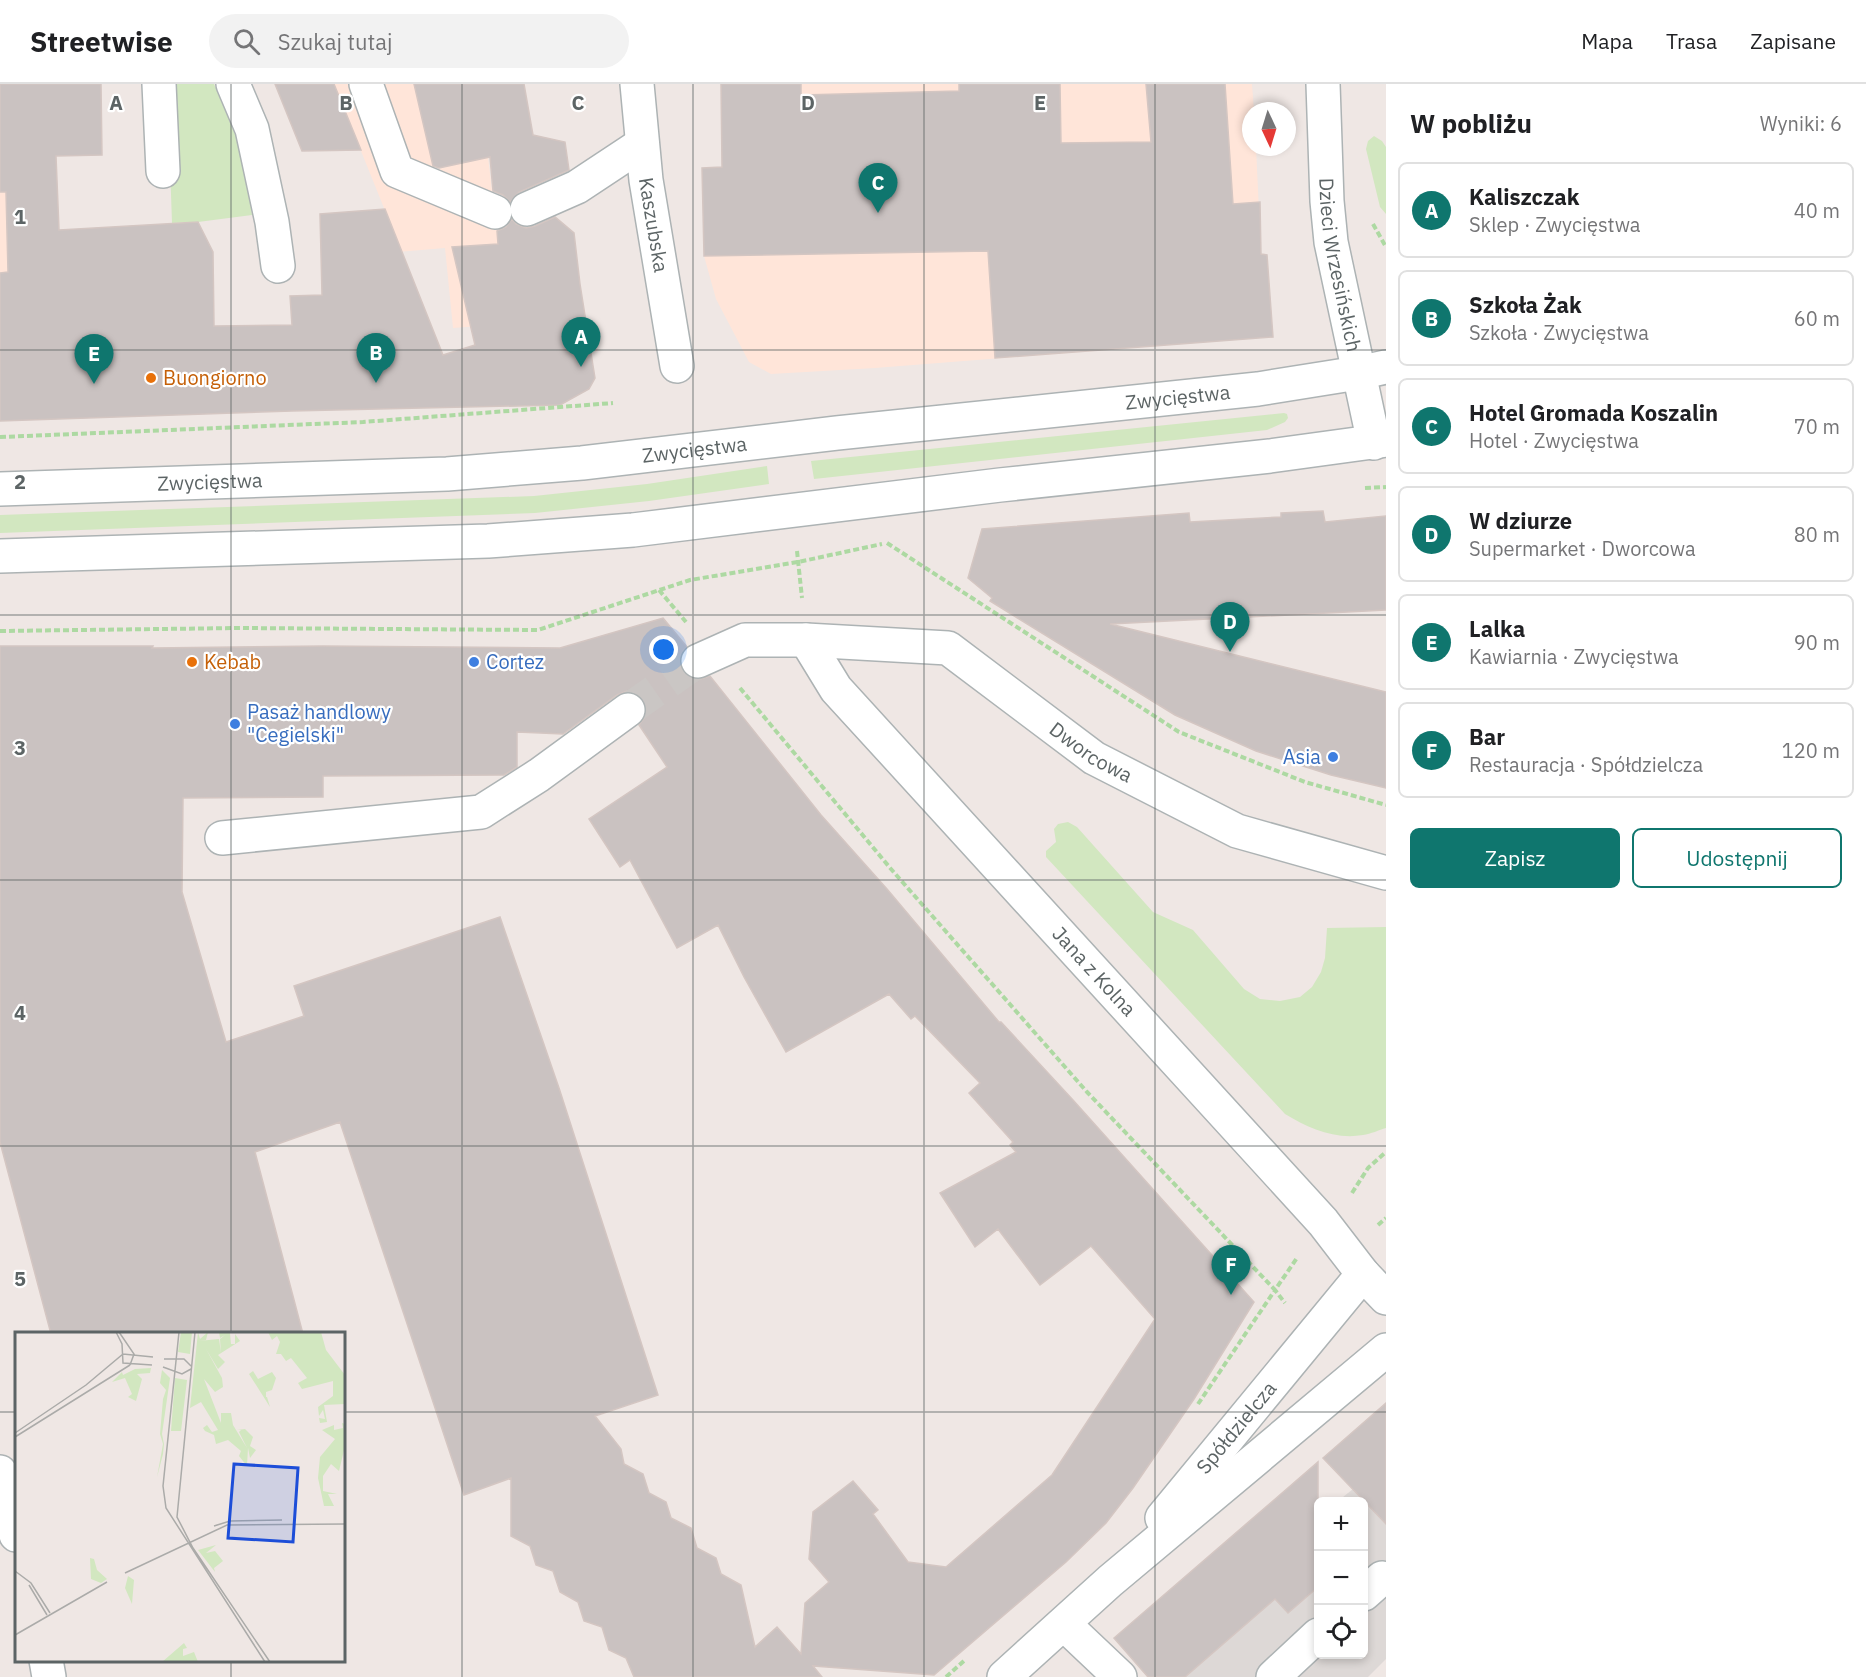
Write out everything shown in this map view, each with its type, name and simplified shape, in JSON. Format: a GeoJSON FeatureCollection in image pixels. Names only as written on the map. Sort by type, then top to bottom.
{"type":"FeatureCollection","features":[{"type":"Feature","properties":{"kind":"street"},"geometry":{"type":"LineString","coordinates":[[159,84],[162,171]]}},
{"type":"Feature","properties":{"kind":"street"},"geometry":{"type":"LineString","coordinates":[[233,84],[252,129],[272,222],[278,266]]}},
{"type":"Feature","properties":{"kind":"street"},"geometry":{"type":"LineString","coordinates":[[366,84],[397,171],[495,212]]}},
{"type":"Feature","properties":{"kind":"street","name":"Kaszubska"},"geometry":{"type":"LineString","coordinates":[[637,84],[646,180],[677,366]]}},
{"type":"Feature","properties":{"kind":"street","name":"Dzieci Wrzesińskich"},"geometry":{"type":"LineString","coordinates":[[1323,84],[1327,201],[1331,242],[1372,370],[1380,441]]}},
{"type":"Feature","properties":{"kind":"street"},"geometry":{"type":"LineString","coordinates":[[527,209],[577,187],[642,144]]}},
{"type":"Feature","properties":{"kind":"street","name":"Zwycięstwa"},"geometry":{"type":"LineString","coordinates":[[0,489],[447,474],[593,461],[1258,389],[1372,370]]}},
{"type":"Feature","properties":{"kind":"street"},"geometry":{"type":"LineString","coordinates":[[0,556],[488,541],[633,530],[966,489],[1270,456],[1380,441]]}},
{"type":"Feature","properties":{"kind":"street","name":"Dworcowa"},"geometry":{"type":"LineString","coordinates":[[706,658],[745,640],[806,640],[948,648],[1094,759],[1237,831],[1386,873]]}},
{"type":"Feature","properties":{"kind":"street","name":"Jana z Kolna"},"geometry":{"type":"LineString","coordinates":[[806,640],[836,689],[1323,1222],[1363,1274],[1386,1298]]}},
{"type":"Feature","properties":{"kind":"street"},"geometry":{"type":"LineString","coordinates":[[222,838],[481,812],[539,775],[628,710]]}},
{"type":"Feature","properties":{"kind":"street","name":"Spółdzielcza"},"geometry":{"type":"LineString","coordinates":[[1110,1581],[1363,1274]]}},
{"type":"Feature","properties":{"kind":"street","name":"Spółdzielcza"},"geometry":{"type":"LineString","coordinates":[[1004,1677],[1110,1581],[1386,1350]]}},
{"type":"Feature","properties":{"kind":"street"},"geometry":{"type":"LineString","coordinates":[[0,1472],[15,1531]]}},
{"type":"Feature","properties":{"kind":"street"},"geometry":{"type":"LineString","coordinates":[[1064,1624],[1120,1677]]}},
{"type":"Feature","properties":{"kind":"street"},"geometry":{"type":"LineString","coordinates":[[1273,1677],[1314,1639]]}},
{"type":"Feature","properties":{"kind":"street"},"geometry":{"type":"LineString","coordinates":[[46,1662],[49,1677]]}},
{"type":"Feature","properties":{"kind":"path"},"geometry":{"type":"LineString","coordinates":[[0,437],[363,422],[613,403]]}},
{"type":"Feature","properties":{"kind":"path"},"geometry":{"type":"LineString","coordinates":[[887,543],[1179,732],[1305,783],[1386,805]]}},
{"type":"Feature","properties":{"kind":"path"},"geometry":{"type":"LineString","coordinates":[[797,550],[806,640]]}},
{"type":"Feature","properties":{"kind":"path"},"geometry":{"type":"LineString","coordinates":[[0,632],[240,628],[538,630],[690,580],[798,562]]}},
{"type":"Feature","properties":{"kind":"path"},"geometry":{"type":"LineString","coordinates":[[659,590],[706,658],[1087,1092],[1275,1290],[1323,1222]]}},
{"type":"Feature","properties":{"kind":"path"},"geometry":{"type":"LineString","coordinates":[[1350,1197],[1368,1168],[1386,1152]]}},
{"type":"Feature","properties":{"kind":"path"},"geometry":{"type":"LineString","coordinates":[[1377,1226],[1386,1218]]}},
{"type":"Feature","properties":{"kind":"shaded area"},"geometry":{"type":"Polygon","coordinates":[[[334,84],[414,84],[434,170],[488,157],[508,324],[453,328],[445,248],[386,253],[386,213],[334,84]]]}},
{"type":"Feature","properties":{"kind":"shaded area"},"geometry":{"type":"Polygon","coordinates":[[[721,84],[1252,84],[1253,102],[1242,102],[1242,156],[1256,156],[1261,254],[1267,255],[1273,337],[771,374],[749,362],[716,299],[704,256],[702,168],[722,167],[721,84]]]}},
{"type":"Feature","properties":{"kind":"shaded area"},"geometry":{"type":"Polygon","coordinates":[[[0,192],[6,192],[8,272],[0,273],[0,192]]]}},
{"type":"Feature","properties":{"kind":"shaded area"},"geometry":{"type":"Polygon","coordinates":[[[1353,1489],[1361,1497],[1343,1497],[1353,1489]]]}},
{"type":"Feature","properties":{"kind":"shaded area"},"geometry":{"type":"Polygon","coordinates":[[[1368,1505],[1386,1524],[1386,1659],[1368,1677],[1185,1677],[1275,1599],[1288,1613],[1314,1590],[1314,1659],[1368,1659],[1368,1505]]]}},
{"type":"Feature","properties":{"kind":"green space"},"geometry":{"type":"Polygon","coordinates":[[[175,84],[214,84],[245,158],[252,215],[172,223],[170,165],[175,84]]]}},
{"type":"Feature","properties":{"kind":"green space"},"geometry":{"type":"Polygon","coordinates":[[[1374,136],[1386,147],[1386,214],[1380,207],[1366,149],[1368,141],[1374,136]]]}},
{"type":"Feature","properties":{"kind":"green space"},"geometry":{"type":"Polygon","coordinates":[[[1284,413],[1288,418],[1285,422],[1267,430],[814,479],[811,461],[1284,413]]]}},
{"type":"Feature","properties":{"kind":"green space"},"geometry":{"type":"Polygon","coordinates":[[[767,466],[769,484],[649,501],[535,513],[0,533],[0,515],[534,496],[647,484],[767,466]]]}},
{"type":"Feature","properties":{"kind":"green space"},"geometry":{"type":"Polygon","coordinates":[[[1068,822],[1077,827],[1153,912],[1193,930],[1244,989],[1260,999],[1280,1001],[1300,997],[1312,987],[1321,972],[1325,958],[1327,928],[1386,927],[1386,1128],[1366,1134],[1342,1136],[1322,1132],[1285,1114],[1046,857],[1046,851],[1056,842],[1054,829],[1058,824],[1068,822]]]}},
{"type":"Feature","properties":{"kind":"building"},"geometry":{"type":"Polygon","coordinates":[[[0,84],[101,84],[102,155],[56,156],[59,230],[198,222],[213,252],[214,326],[292,325],[290,296],[322,295],[320,214],[385,209],[443,355],[475,345],[452,247],[498,244],[497,231],[506,227],[512,219],[516,224],[526,228],[555,217],[574,233],[595,378],[589,389],[560,405],[0,421],[0,273],[8,272],[6,192],[0,192],[0,84]]]}},
{"type":"Feature","properties":{"kind":"building"},"geometry":{"type":"Polygon","coordinates":[[[275,84],[334,84],[361,150],[302,151],[275,84]]]}},
{"type":"Feature","properties":{"kind":"building"},"geometry":{"type":"Polygon","coordinates":[[[414,84],[524,84],[533,135],[565,142],[569,170],[519,192],[510,202],[503,195],[493,191],[490,157],[439,168],[433,166],[414,84]]]}},
{"type":"Feature","properties":{"kind":"building"},"geometry":{"type":"Polygon","coordinates":[[[721,84],[801,84],[801,95],[959,91],[959,84],[1060,84],[1061,143],[1151,142],[1146,84],[1225,84],[1233,204],[1260,202],[1261,254],[1267,255],[1273,337],[995,358],[988,251],[704,256],[702,168],[722,167],[721,84]]]}},
{"type":"Feature","properties":{"kind":"building"},"geometry":{"type":"Polygon","coordinates":[[[1323,511],[1325,522],[1386,516],[1386,610],[1110,624],[1386,692],[1386,788],[1331,775],[1256,751],[1175,715],[990,601],[992,598],[968,578],[982,529],[1189,513],[1190,522],[1281,517],[1281,513],[1323,511]]]}},
{"type":"Feature","properties":{"kind":"building"},"geometry":{"type":"Polygon","coordinates":[[[663,618],[687,647],[679,660],[687,676],[697,680],[710,676],[821,815],[999,1022],[1073,1100],[1254,1302],[1194,1399],[1106,1523],[1066,1562],[934,1675],[813,1666],[822,1677],[634,1677],[626,1658],[609,1650],[602,1627],[584,1621],[578,1602],[560,1592],[553,1571],[536,1565],[530,1546],[511,1536],[511,1478],[464,1495],[340,1122],[255,1152],[302,1332],[50,1332],[0,1142],[0,646],[153,646],[152,648],[323,646],[560,648],[663,618]],[[627,691],[617,695],[563,734],[517,732],[517,767],[504,775],[323,776],[323,797],[183,798],[182,892],[226,1042],[304,1016],[294,986],[500,917],[559,1088],[658,1395],[595,1416],[621,1449],[624,1464],[643,1474],[649,1493],[666,1502],[671,1518],[691,1528],[697,1548],[716,1558],[721,1574],[741,1585],[755,1647],[777,1627],[801,1654],[805,1603],[829,1582],[809,1559],[813,1512],[853,1481],[878,1510],[873,1514],[908,1562],[946,1567],[1052,1475],[1155,1319],[1091,1246],[1040,1285],[998,1229],[975,1247],[940,1193],[1016,1152],[1010,1145],[1013,1142],[969,1093],[980,1083],[915,1016],[911,1019],[889,994],[786,1052],[718,925],[677,948],[630,860],[620,867],[589,819],[667,767],[639,725],[647,709],[643,699],[636,693],[627,691]]]}},
{"type":"Feature","properties":{"kind":"building"},"geometry":{"type":"Polygon","coordinates":[[[1386,1403],[1386,1524],[1368,1505],[1368,1497],[1360,1497],[1323,1458],[1386,1403]]]}},
{"type":"Feature","properties":{"kind":"building"},"geometry":{"type":"Polygon","coordinates":[[[1318,1462],[1318,1497],[1314,1497],[1314,1590],[1288,1613],[1275,1599],[1185,1677],[1148,1677],[1114,1638],[1318,1462]]]}},
{"type":"Feature","properties":{"kind":"tunnel"},"geometry":{"type":"LineString","coordinates":[[628,710],[698,661]]}},
{"type":"Feature","properties":{"kind":"place","name":"Hotel Gromada Koszalin"},"geometry":{"type":"Point","coordinates":[878,213]}},
{"type":"Feature","properties":{"kind":"place","name":"Kaliszczak"},"geometry":{"type":"Point","coordinates":[581,367]}},
{"type":"Feature","properties":{"kind":"place","name":"Buongiorno"},"geometry":{"type":"Point","coordinates":[151,378]}},
{"type":"Feature","properties":{"kind":"place","name":"Szkoła Żak"},"geometry":{"type":"Point","coordinates":[376,383]}},
{"type":"Feature","properties":{"kind":"place","name":"Lalka"},"geometry":{"type":"Point","coordinates":[94,384]}},
{"type":"Feature","properties":{"kind":"place","name":"W dziurze"},"geometry":{"type":"Point","coordinates":[1230,652]}},
{"type":"Feature","properties":{"kind":"place","name":"Kebab"},"geometry":{"type":"Point","coordinates":[192,662]}},
{"type":"Feature","properties":{"kind":"place","name":"Cortez"},"geometry":{"type":"Point","coordinates":[474,662]}},
{"type":"Feature","properties":{"kind":"place","name":"Pasaż handlowy \"Cegielski\""},"geometry":{"type":"Point","coordinates":[235,724]}},
{"type":"Feature","properties":{"kind":"place","name":"Asia"},"geometry":{"type":"Point","coordinates":[1333,757]}},
{"type":"Feature","properties":{"kind":"place","name":"Bar"},"geometry":{"type":"Point","coordinates":[1231,1295]}}]}
